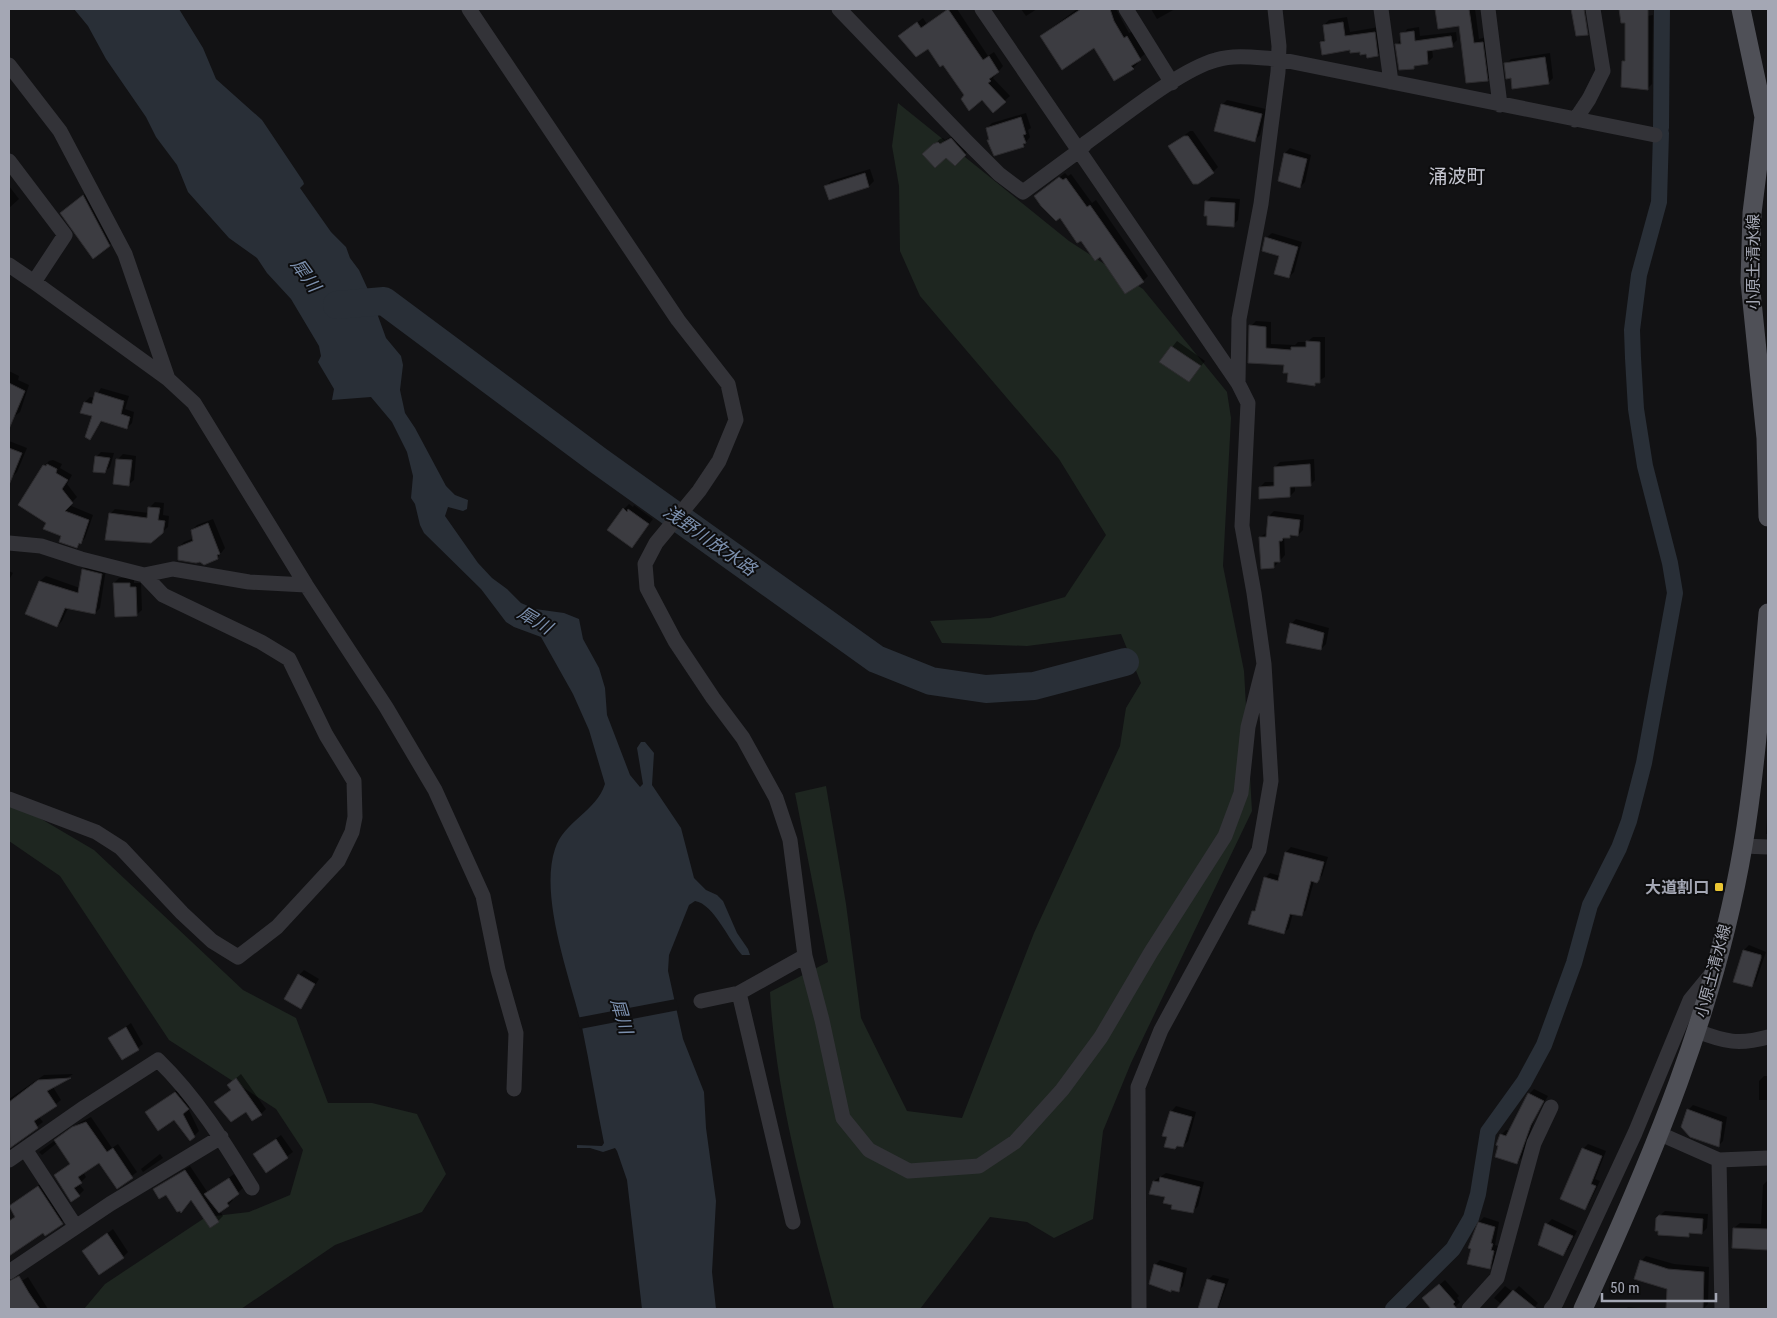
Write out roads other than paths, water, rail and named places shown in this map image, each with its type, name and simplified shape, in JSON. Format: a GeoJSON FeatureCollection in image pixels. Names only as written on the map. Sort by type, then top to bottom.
{"type":"FeatureCollection","features":[{"type":"Feature","properties":{"kind":"main road","name":"小原土清水線"},"geometry":{"type":"LineString","coordinates":[[1741,9],[1766,117],[1752,213],[1750,282],[1767,438],[1768,517]]}},
{"type":"Feature","properties":{"kind":"main road","name":"小原土清水線"},"geometry":{"type":"LineString","coordinates":[[1583,1309],[1658,1133],[1697,1031],[1713,972],[1743,846],[1768,612]]}},
{"type":"Feature","properties":{"kind":"street"},"geometry":{"type":"LineString","coordinates":[[469,9],[678,320],[728,384],[736,420],[719,461],[699,491],[656,543],[645,564],[647,588],[675,642],[712,698],[743,738],[776,798],[790,840],[805,956],[822,1020],[842,1118],[869,1150],[909,1171],[979,1166],[1015,1142],[1062,1090],[1101,1037],[1151,952],[1225,836],[1241,793],[1248,727],[1264,664]]}},
{"type":"Feature","properties":{"kind":"street"},"geometry":{"type":"LineString","coordinates":[[839,9],[993,168],[1023,192],[1080,150],[1086,143],[1172,83],[1216,60],[1245,57],[1278,59],[1656,135]]}},
{"type":"Feature","properties":{"kind":"street"},"geometry":{"type":"LineString","coordinates":[[982,9],[1238,383],[1248,403],[1242,526],[1264,664],[1271,781],[1259,850],[1161,1030],[1138,1087],[1139,1309]]}},
{"type":"Feature","properties":{"kind":"street"},"geometry":{"type":"LineString","coordinates":[[1126,9],[1172,83]]}},
{"type":"Feature","properties":{"kind":"street"},"geometry":{"type":"LineString","coordinates":[[1238,383],[1239,319],[1260,204],[1280,46],[1275,9]]}},
{"type":"Feature","properties":{"kind":"street"},"geometry":{"type":"LineString","coordinates":[[1381,9],[1391,82]]}},
{"type":"Feature","properties":{"kind":"street"},"geometry":{"type":"LineString","coordinates":[[1488,9],[1500,105]]}},
{"type":"Feature","properties":{"kind":"street"},"geometry":{"type":"LineString","coordinates":[[1575,120],[1589,100],[1603,71],[1593,9]]}},
{"type":"Feature","properties":{"kind":"street"},"geometry":{"type":"LineString","coordinates":[[9,65],[60,131],[109,224],[124,254],[168,379]]}},
{"type":"Feature","properties":{"kind":"street"},"geometry":{"type":"LineString","coordinates":[[9,161],[64,235],[34,282]]}},
{"type":"Feature","properties":{"kind":"street"},"geometry":{"type":"LineString","coordinates":[[9,265],[168,379],[194,403],[306,585],[386,707],[435,790],[483,896],[498,970],[516,1033],[514,1089]]}},
{"type":"Feature","properties":{"kind":"street"},"geometry":{"type":"LineString","coordinates":[[9,543],[41,546],[81,559],[144,575],[173,569],[249,582],[306,585]]}},
{"type":"Feature","properties":{"kind":"street"},"geometry":{"type":"LineString","coordinates":[[9,799],[96,832],[121,848],[212,941],[238,957],[277,927],[338,861],[352,832],[356,817],[354,781],[326,735],[289,659],[261,642],[163,595],[144,575]]}},
{"type":"Feature","properties":{"kind":"street"},"geometry":{"type":"LineString","coordinates":[[1743,846],[1768,847]]}},
{"type":"Feature","properties":{"kind":"street"},"geometry":{"type":"LineString","coordinates":[[701,1001],[739,992],[805,956]]}},
{"type":"Feature","properties":{"kind":"street"},"geometry":{"type":"LineString","coordinates":[[1551,1309],[1556,1303],[1635,1133],[1690,1000],[1713,972]]}},
{"type":"Feature","properties":{"kind":"street"},"geometry":{"type":"LineString","coordinates":[[739,992],[794,1222]]}},
{"type":"Feature","properties":{"kind":"street"},"geometry":{"type":"LineString","coordinates":[[1697,1031],[1724,1041],[1748,1042],[1768,1037]]}},
{"type":"Feature","properties":{"kind":"street"},"geometry":{"type":"LineString","coordinates":[[9,1160],[85,1107],[158,1060],[184,1086],[221,1137],[252,1188]]}},
{"type":"Feature","properties":{"kind":"street"},"geometry":{"type":"LineString","coordinates":[[1469,1309],[1496,1278],[1534,1143],[1551,1107]]}},
{"type":"Feature","properties":{"kind":"street"},"geometry":{"type":"LineString","coordinates":[[1658,1133],[1719,1160],[1768,1158]]}},
{"type":"Feature","properties":{"kind":"street"},"geometry":{"type":"LineString","coordinates":[[9,1272],[76,1227],[221,1137]]}},
{"type":"Feature","properties":{"kind":"street"},"geometry":{"type":"LineString","coordinates":[[25,1149],[76,1227]]}},
{"type":"Feature","properties":{"kind":"street"},"geometry":{"type":"LineString","coordinates":[[1719,1160],[1722,1309]]}},
{"type":"Feature","properties":{"kind":"water","name":"犀川"},"geometry":{"type":"Polygon","coordinates":[[[74,9],[179,9],[203,48],[216,79],[262,120],[303,181],[304,184],[300,188],[331,232],[346,247],[350,258],[359,270],[386,338],[401,356],[403,365],[400,390],[405,413],[446,486],[455,495],[468,500],[467,509],[463,511],[448,507],[445,516],[478,563],[521,603],[535,609],[564,613],[579,619],[583,639],[599,668],[605,688],[607,715],[630,775],[640,787],[643,784],[637,748],[641,742],[645,742],[654,753],[652,785],[681,828],[694,878],[706,890],[717,895],[723,901],[737,933],[750,955],[742,955],[709,909],[695,901],[689,905],[669,955],[668,971],[683,1039],[704,1092],[706,1128],[716,1201],[712,1272],[716,1309],[642,1309],[627,1180],[617,1151],[615,1148],[603,1152],[590,1148],[577,1148],[577,1145],[602,1146],[604,1143],[582,1027],[553,913],[551,868],[559,839],[595,802],[605,784],[589,730],[573,694],[541,637],[506,622],[481,589],[424,533],[415,504],[411,498],[413,476],[407,452],[392,422],[371,397],[332,400],[334,389],[318,362],[321,356],[319,346],[291,299],[267,273],[257,258],[229,238],[188,192],[177,165],[156,137],[146,117],[106,59],[88,26],[74,9]]]}},
{"type":"Feature","properties":{"kind":"waterway"},"geometry":{"type":"LineString","coordinates":[[1661,128],[1662,9]]}},
{"type":"Feature","properties":{"kind":"waterway"},"geometry":{"type":"LineString","coordinates":[[1393,1309],[1453,1249],[1471,1218],[1478,1194],[1488,1132],[1524,1082],[1544,1045],[1574,963],[1590,905],[1619,848],[1629,821],[1644,763],[1675,593],[1670,563],[1645,466],[1636,409],[1632,330],[1639,275],[1659,202],[1661,133]]}},
{"type":"Feature","properties":{"kind":"waterway","name":"浅野川放水路"},"geometry":{"type":"LineString","coordinates":[[337,305],[384,301],[599,461],[876,659],[931,681],[986,689],[1034,686],[1125,662]]}},
{"type":"Feature","properties":{"kind":"place","name":"大道割口"},"geometry":{"type":"Point","coordinates":[1719,887]}},
{"type":"Feature","properties":{"kind":"district","name":"涌波町"},"geometry":{"type":"Point","coordinates":[1457,176]}}]}
